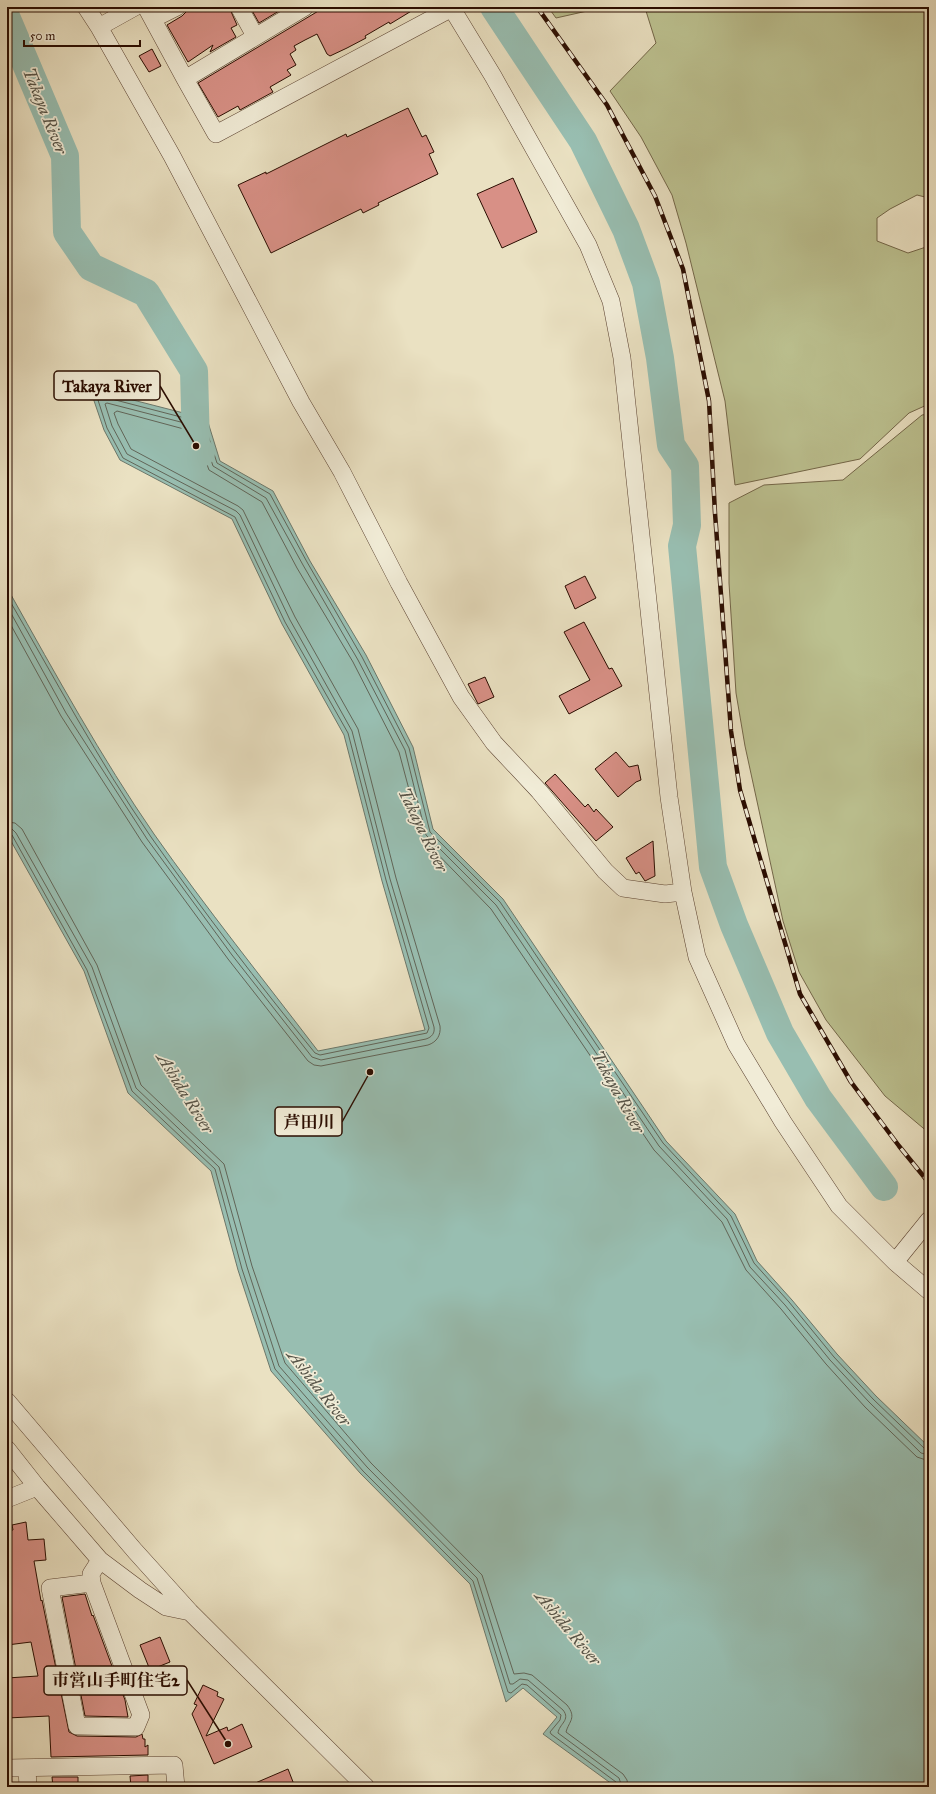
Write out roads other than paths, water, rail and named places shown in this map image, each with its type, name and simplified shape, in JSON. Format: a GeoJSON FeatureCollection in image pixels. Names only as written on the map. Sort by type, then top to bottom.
{"type":"FeatureCollection","features":[{"type":"Feature","properties":{"kind":"street"},"geometry":{"type":"LineString","coordinates":[[86,7],[99,27],[172,156],[301,402],[342,472],[461,698],[494,743],[539,791],[605,871],[618,884],[623,888],[665,894],[683,892]]}},
{"type":"Feature","properties":{"kind":"street"},"geometry":{"type":"LineString","coordinates":[[99,27],[135,7]]}},
{"type":"Feature","properties":{"kind":"street"},"geometry":{"type":"LineString","coordinates":[[177,7],[149,13],[216,134],[452,8],[493,76],[588,245],[611,301],[622,358],[669,797],[683,892],[697,957],[736,1044],[783,1122],[839,1206],[895,1262],[929,1291]]}},
{"type":"Feature","properties":{"kind":"street"},"geometry":{"type":"LineString","coordinates":[[238,7],[254,36]]}},
{"type":"Feature","properties":{"kind":"street"},"geometry":{"type":"LineString","coordinates":[[185,79],[254,36],[305,7]]}},
{"type":"Feature","properties":{"kind":"street"},"geometry":{"type":"LineString","coordinates":[[895,1262],[929,1220]]}},
{"type":"Feature","properties":{"kind":"street"},"geometry":{"type":"LineString","coordinates":[[7,1400],[135,1551],[190,1612],[366,1787]]}},
{"type":"Feature","properties":{"kind":"street"},"geometry":{"type":"LineString","coordinates":[[7,1449],[37,1487],[100,1560],[140,1590],[166,1607],[190,1612]]}},
{"type":"Feature","properties":{"kind":"street"},"geometry":{"type":"LineString","coordinates":[[7,1499],[37,1487]]}},
{"type":"Feature","properties":{"kind":"street"},"geometry":{"type":"LineString","coordinates":[[92,1583],[50,1588],[77,1726],[136,1727],[141,1715],[92,1583],[91,1574],[100,1560]]}},
{"type":"Feature","properties":{"kind":"street"},"geometry":{"type":"LineString","coordinates":[[7,1768],[174,1765],[176,1787]]}},
{"type":"Feature","properties":{"kind":"street"},"geometry":{"type":"LineString","coordinates":[[27,1768],[28,1787]]}},
{"type":"Feature","properties":{"kind":"water","name":"Ashida River"},"geometry":{"type":"Polygon","coordinates":[[[90,389],[207,419],[220,461],[273,491],[310,561],[366,655],[413,747],[433,829],[503,899],[666,1141],[735,1214],[757,1261],[837,1354],[876,1396],[929,1447],[929,1787],[616,1787],[543,1734],[557,1717],[523,1688],[506,1702],[470,1584],[360,1473],[271,1371],[238,1270],[211,1171],[128,1093],[84,971],[7,834],[7,591],[10,593],[97,746],[134,805],[214,916],[318,1051],[425,1030],[382,881],[344,735],[282,624],[232,519],[120,460],[104,430],[90,389]]]}},
{"type":"Feature","properties":{"kind":"waterway"},"geometry":{"type":"LineString","coordinates":[[494,7],[583,141],[626,229],[646,283],[660,358],[671,445],[685,466],[687,525],[682,546],[713,867],[734,925],[780,1033],[818,1098],[884,1187]]}},
{"type":"Feature","properties":{"kind":"waterway","name":"Takaya River"},"geometry":{"type":"LineString","coordinates":[[7,19],[65,156],[67,232],[91,267],[146,293],[194,371],[196,446],[201,453]]}},
{"type":"Feature","properties":{"kind":"railway"},"geometry":{"type":"LineString","coordinates":[[537,7],[607,105],[655,196],[683,269],[709,401],[715,513],[731,731],[740,790],[800,994],[851,1082],[929,1183]]}},
{"type":"Feature","properties":{"kind":"place","name":"Takaya River"},"geometry":{"type":"Point","coordinates":[196,446]}},
{"type":"Feature","properties":{"kind":"place","name":"芦田川"},"geometry":{"type":"Point","coordinates":[370,1072]}},
{"type":"Feature","properties":{"kind":"place","name":"市営山手町住宅2"},"geometry":{"type":"Point","coordinates":[228,1744]}}]}
